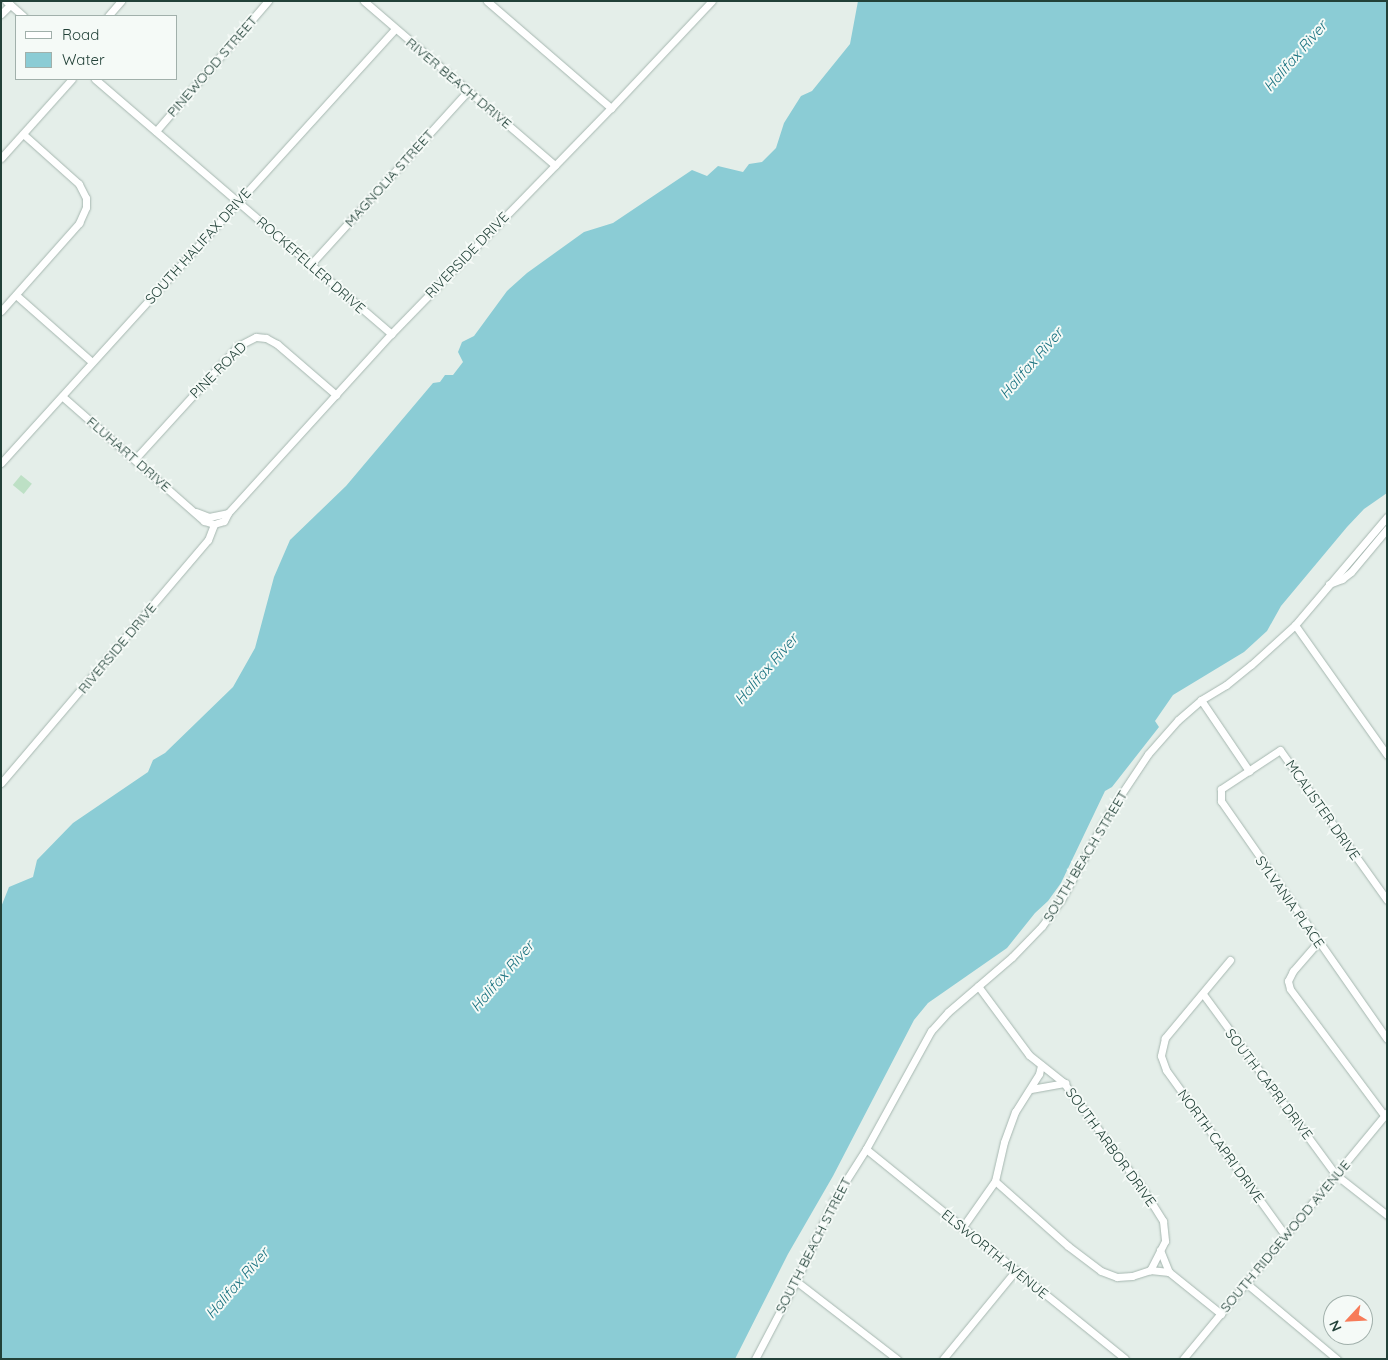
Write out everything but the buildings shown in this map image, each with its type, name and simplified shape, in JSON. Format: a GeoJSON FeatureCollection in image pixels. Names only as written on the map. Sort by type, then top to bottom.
{"type":"FeatureCollection","features":[{"type":"Feature","properties":{"kind":"street"},"geometry":{"type":"LineString","coordinates":[[109,15],[121,1]]}},
{"type":"Feature","properties":{"kind":"street","name":"PINEWOOD STREET"},"geometry":{"type":"LineString","coordinates":[[156,131],[268,1]]}},
{"type":"Feature","properties":{"kind":"street","name":"RIVER BEACH DRIVE"},"geometry":{"type":"LineString","coordinates":[[364,1],[555,165]]}},
{"type":"Feature","properties":{"kind":"street"},"geometry":{"type":"LineString","coordinates":[[487,1],[611,108]]}},
{"type":"Feature","properties":{"kind":"street","name":"RIVERSIDE DRIVE"},"geometry":{"type":"LineString","coordinates":[[1,783],[208,540],[214,524],[224,520],[228,513],[392,334],[712,1]]}},
{"type":"Feature","properties":{"kind":"street"},"geometry":{"type":"LineString","coordinates":[[1,14],[8,3],[22,15]]}},
{"type":"Feature","properties":{"kind":"street","name":"SOUTH HALIFAX DRIVE"},"geometry":{"type":"LineString","coordinates":[[1,464],[395,29]]}},
{"type":"Feature","properties":{"kind":"street"},"geometry":{"type":"LineString","coordinates":[[1,158],[71,80]]}},
{"type":"Feature","properties":{"kind":"street","name":"ROCKEFELLER DRIVE"},"geometry":{"type":"LineString","coordinates":[[96,80],[392,334]]}},
{"type":"Feature","properties":{"kind":"street","name":"MAGNOLIA STREET"},"geometry":{"type":"LineString","coordinates":[[311,264],[468,92]]}},
{"type":"Feature","properties":{"kind":"street"},"geometry":{"type":"LineString","coordinates":[[1,312],[79,223],[86,208],[86,198],[79,184],[23,134]]}},
{"type":"Feature","properties":{"kind":"street"},"geometry":{"type":"LineString","coordinates":[[16,295],[92,362]]}},
{"type":"Feature","properties":{"kind":"street","name":"PINE ROAD"},"geometry":{"type":"LineString","coordinates":[[135,459],[238,346],[256,337],[266,338],[277,344],[336,395]]}},
{"type":"Feature","properties":{"kind":"street","name":"FLUHART DRIVE"},"geometry":{"type":"LineString","coordinates":[[63,397],[204,521],[214,524]]}},
{"type":"Feature","properties":{"kind":"street"},"geometry":{"type":"LineString","coordinates":[[196,512],[209,517],[228,513]]}},
{"type":"Feature","properties":{"kind":"street","name":"SOUTH BEACH STREET"},"geometry":{"type":"LineString","coordinates":[[755,1359],[796,1281],[833,1201],[866,1149],[931,1031],[978,986],[1012,957],[1042,926],[1061,900],[1108,814],[1148,754],[1178,720],[1201,700],[1226,685],[1295,625],[1387,517]]}},
{"type":"Feature","properties":{"kind":"street"},"geometry":{"type":"LineString","coordinates":[[1329,584],[1337,582],[1351,572],[1387,529]]}},
{"type":"Feature","properties":{"kind":"street"},"geometry":{"type":"LineString","coordinates":[[1295,625],[1387,755]]}},
{"type":"Feature","properties":{"kind":"street"},"geometry":{"type":"LineString","coordinates":[[1201,700],[1249,771]]}},
{"type":"Feature","properties":{"kind":"street","name":"MCALISTER DRIVE"},"geometry":{"type":"LineString","coordinates":[[1249,771],[1280,750],[1387,900]]}},
{"type":"Feature","properties":{"kind":"street","name":"SYLVANIA PLACE"},"geometry":{"type":"LineString","coordinates":[[1249,771],[1221,789],[1221,801],[1387,1039]]}},
{"type":"Feature","properties":{"kind":"street"},"geometry":{"type":"LineString","coordinates":[[1319,941],[1293,971],[1288,981],[1290,988],[1386,1114]]}},
{"type":"Feature","properties":{"kind":"street"},"geometry":{"type":"LineString","coordinates":[[1202,994],[1230,960]]}},
{"type":"Feature","properties":{"kind":"street","name":"SOUTH ARBOR DRIVE"},"geometry":{"type":"LineString","coordinates":[[978,986],[1029,1054],[1065,1083],[1143,1188],[1163,1221],[1165,1241],[1150,1270]]}},
{"type":"Feature","properties":{"kind":"street","name":"NORTH CAPRI DRIVE"},"geometry":{"type":"LineString","coordinates":[[1202,994],[1165,1038],[1161,1056],[1166,1070],[1285,1235]]}},
{"type":"Feature","properties":{"kind":"street","name":"SOUTH CAPRI DRIVE"},"geometry":{"type":"LineString","coordinates":[[1202,994],[1336,1174],[1387,1215]]}},
{"type":"Feature","properties":{"kind":"street"},"geometry":{"type":"LineString","coordinates":[[962,1228],[994,1182],[1004,1142],[1016,1112],[1040,1074],[1041,1065]]}},
{"type":"Feature","properties":{"kind":"street"},"geometry":{"type":"LineString","coordinates":[[1031,1089],[1065,1083]]}},
{"type":"Feature","properties":{"kind":"street","name":"SOUTH RIDGEWOOD AVENUE"},"geometry":{"type":"LineString","coordinates":[[1183,1359],[1386,1114]]}},
{"type":"Feature","properties":{"kind":"street","name":"ELSWORTH AVENUE"},"geometry":{"type":"LineString","coordinates":[[866,1149],[1126,1359]]}},
{"type":"Feature","properties":{"kind":"street"},"geometry":{"type":"LineString","coordinates":[[994,1182],[1068,1246],[1101,1271],[1117,1277],[1132,1276],[1150,1270],[1169,1272]]}},
{"type":"Feature","properties":{"kind":"street"},"geometry":{"type":"LineString","coordinates":[[1160,1250],[1169,1272],[1221,1314]]}},
{"type":"Feature","properties":{"kind":"street"},"geometry":{"type":"LineString","coordinates":[[943,1359],[1016,1270]]}},
{"type":"Feature","properties":{"kind":"street"},"geometry":{"type":"LineString","coordinates":[[796,1281],[897,1359]]}},
{"type":"Feature","properties":{"kind":"street"},"geometry":{"type":"LineString","coordinates":[[1246,1283],[1337,1359]]}},
{"type":"Feature","properties":{"kind":"green space"},"geometry":{"type":"Polygon","coordinates":[[[21,475],[32,484],[24,494],[13,485],[21,475]]]}},
{"type":"Feature","properties":{"kind":"water","name":"Halifax River"},"geometry":{"type":"Polygon","coordinates":[[[858,1],[1387,1],[1387,493],[1364,509],[1347,527],[1281,606],[1267,631],[1244,652],[1173,695],[1155,721],[1159,727],[1112,787],[1105,791],[1061,883],[1048,901],[1035,913],[1007,948],[928,1003],[914,1020],[833,1176],[788,1254],[735,1359],[1,1359],[1,907],[9,887],[33,877],[37,860],[73,823],[148,772],[153,760],[165,753],[233,687],[255,648],[274,577],[290,540],[346,486],[433,383],[440,382],[445,375],[453,375],[463,362],[458,352],[462,342],[474,336],[507,291],[527,273],[584,232],[613,223],[692,170],[707,176],[718,166],[743,172],[749,164],[762,162],[776,148],[784,123],[801,96],[812,91],[850,44],[858,1]]]}}]}
